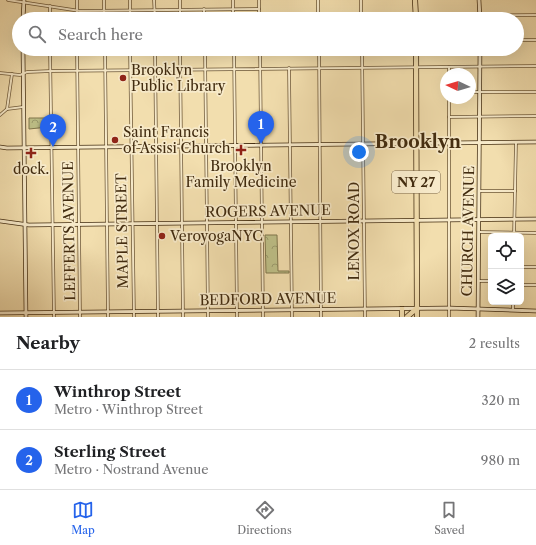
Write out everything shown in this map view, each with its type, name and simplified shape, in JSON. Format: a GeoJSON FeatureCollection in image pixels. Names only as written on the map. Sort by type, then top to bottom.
{"type":"FeatureCollection","features":[{"type":"Feature","properties":{"kind":"highway"},"geometry":{"type":"LineString","coordinates":[[415,0],[416,12]]}},
{"type":"Feature","properties":{"kind":"highway","name":"NY 27"},"geometry":{"type":"LineString","coordinates":[[416,56],[417,317]]}},
{"type":"Feature","properties":{"kind":"highway"},"geometry":{"type":"LineString","coordinates":[[402,309],[402,317]]}},
{"type":"Feature","properties":{"kind":"highway"},"geometry":{"type":"LineString","coordinates":[[407,317],[416,309]]}},
{"type":"Feature","properties":{"kind":"main road"},"geometry":{"type":"LineString","coordinates":[[479,0],[480,12]]}},
{"type":"Feature","properties":{"kind":"main road"},"geometry":{"type":"LineString","coordinates":[[23,12],[24,1]]}},
{"type":"Feature","properties":{"kind":"main road"},"geometry":{"type":"LineString","coordinates":[[23,56],[26,315]]}},
{"type":"Feature","properties":{"kind":"main road","name":"CHURCH AVENUE"},"geometry":{"type":"LineString","coordinates":[[478,317],[480,56]]}},
{"type":"Feature","properties":{"kind":"main road"},"geometry":{"type":"LineString","coordinates":[[0,147],[52,148],[536,142]]}},
{"type":"Feature","properties":{"kind":"main road","name":"ROGERS AVENUE"},"geometry":{"type":"LineString","coordinates":[[0,221],[25,224],[107,224],[536,219]]}},
{"type":"Feature","properties":{"kind":"main road","name":"BEDFORD AVENUE"},"geometry":{"type":"LineString","coordinates":[[0,313],[26,315],[80,312],[449,308],[536,311]]}},
{"type":"Feature","properties":{"kind":"street"},"geometry":{"type":"LineString","coordinates":[[8,0],[24,1],[77,10],[259,9],[259,0]]}},
{"type":"Feature","properties":{"kind":"street"},"geometry":{"type":"LineString","coordinates":[[77,0],[77,10]]}},
{"type":"Feature","properties":{"kind":"street"},"geometry":{"type":"LineString","coordinates":[[104,0],[104,10]]}},
{"type":"Feature","properties":{"kind":"street"},"geometry":{"type":"LineString","coordinates":[[130,0],[130,10]]}},
{"type":"Feature","properties":{"kind":"street"},"geometry":{"type":"LineString","coordinates":[[154,0],[155,10]]}},
{"type":"Feature","properties":{"kind":"street"},"geometry":{"type":"LineString","coordinates":[[180,0],[180,10]]}},
{"type":"Feature","properties":{"kind":"street"},"geometry":{"type":"LineString","coordinates":[[233,0],[233,9]]}},
{"type":"Feature","properties":{"kind":"street"},"geometry":{"type":"LineString","coordinates":[[318,0],[318,12]]}},
{"type":"Feature","properties":{"kind":"street"},"geometry":{"type":"LineString","coordinates":[[361,0],[361,12]]}},
{"type":"Feature","properties":{"kind":"street"},"geometry":{"type":"LineString","coordinates":[[50,6],[50,12]]}},
{"type":"Feature","properties":{"kind":"street"},"geometry":{"type":"LineString","coordinates":[[524,15],[536,15]]}},
{"type":"Feature","properties":{"kind":"street"},"geometry":{"type":"LineString","coordinates":[[524,40],[536,40]]}},
{"type":"Feature","properties":{"kind":"street"},"geometry":{"type":"LineString","coordinates":[[50,56],[54,317]]}},
{"type":"Feature","properties":{"kind":"street","name":"LEFFERTS AVENUE"},"geometry":{"type":"LineString","coordinates":[[77,56],[80,317]]}},
{"type":"Feature","properties":{"kind":"street"},"geometry":{"type":"LineString","coordinates":[[105,56],[108,317]]}},
{"type":"Feature","properties":{"kind":"street","name":"MAPLE STREET"},"geometry":{"type":"LineString","coordinates":[[130,56],[134,317]]}},
{"type":"Feature","properties":{"kind":"street"},"geometry":{"type":"LineString","coordinates":[[155,56],[158,317]]}},
{"type":"Feature","properties":{"kind":"street"},"geometry":{"type":"LineString","coordinates":[[180,56],[183,317]]}},
{"type":"Feature","properties":{"kind":"street"},"geometry":{"type":"LineString","coordinates":[[204,56],[208,317]]}},
{"type":"Feature","properties":{"kind":"street"},"geometry":{"type":"LineString","coordinates":[[234,56],[237,317]]}},
{"type":"Feature","properties":{"kind":"street"},"geometry":{"type":"LineString","coordinates":[[260,56],[263,317]]}},
{"type":"Feature","properties":{"kind":"street"},"geometry":{"type":"LineString","coordinates":[[319,56],[321,317]]}},
{"type":"Feature","properties":{"kind":"street","name":"LENOX ROAD"},"geometry":{"type":"LineString","coordinates":[[362,56],[365,317]]}},
{"type":"Feature","properties":{"kind":"street"},"geometry":{"type":"LineString","coordinates":[[0,73],[20,75],[27,72],[105,70],[536,66]]}},
{"type":"Feature","properties":{"kind":"street"},"geometry":{"type":"LineString","coordinates":[[290,68],[292,317]]}},
{"type":"Feature","properties":{"kind":"street"},"geometry":{"type":"LineString","coordinates":[[7,110],[12,74]]}},
{"type":"Feature","properties":{"kind":"street"},"geometry":{"type":"LineString","coordinates":[[476,92],[536,92]]}},
{"type":"Feature","properties":{"kind":"street"},"geometry":{"type":"LineString","coordinates":[[449,104],[449,317]]}},
{"type":"Feature","properties":{"kind":"street"},"geometry":{"type":"LineString","coordinates":[[0,115],[7,110],[24,107]]}},
{"type":"Feature","properties":{"kind":"street"},"geometry":{"type":"LineString","coordinates":[[449,117],[536,116]]}},
{"type":"Feature","properties":{"kind":"street"},"geometry":{"type":"LineString","coordinates":[[514,233],[516,142]]}},
{"type":"Feature","properties":{"kind":"street"},"geometry":{"type":"LineString","coordinates":[[480,190],[515,191]]}},
{"type":"Feature","properties":{"kind":"street"},"geometry":{"type":"LineString","coordinates":[[479,232],[496,233]]}},
{"type":"Feature","properties":{"kind":"street"},"geometry":{"type":"LineString","coordinates":[[524,234],[536,233]]}},
{"type":"Feature","properties":{"kind":"street"},"geometry":{"type":"LineString","coordinates":[[524,267],[536,267]]}},
{"type":"Feature","properties":{"kind":"street"},"geometry":{"type":"LineString","coordinates":[[478,281],[488,281]]}},
{"type":"Feature","properties":{"kind":"street"},"geometry":{"type":"LineString","coordinates":[[524,285],[536,285]]}},
{"type":"Feature","properties":{"kind":"street"},"geometry":{"type":"LineString","coordinates":[[513,305],[513,310]]}},
{"type":"Feature","properties":{"kind":"green space"},"geometry":{"type":"Polygon","coordinates":[[[29,118],[48,118],[48,127],[29,129],[29,118]]]}},
{"type":"Feature","properties":{"kind":"green space"},"geometry":{"type":"Polygon","coordinates":[[[265,235],[277,235],[278,271],[289,271],[289,273],[266,273],[265,235]]]}},
{"type":"Feature","properties":{"kind":"place","name":"Brooklyn Public Library"},"geometry":{"type":"Point","coordinates":[123,78]}},
{"type":"Feature","properties":{"kind":"place","name":"Saint Francis of Assisi Church"},"geometry":{"type":"Point","coordinates":[115,140]}},
{"type":"Feature","properties":{"kind":"place","name":"Winthrop Street"},"geometry":{"type":"Point","coordinates":[261,144]}},
{"type":"Feature","properties":{"kind":"place","name":"Sterling Street"},"geometry":{"type":"Point","coordinates":[53,147]}},
{"type":"Feature","properties":{"kind":"place","name":"Brooklyn Family Medicine"},"geometry":{"type":"Point","coordinates":[241,150]}},
{"type":"Feature","properties":{"kind":"place","name":"dock."},"geometry":{"type":"Point","coordinates":[31,153]}},
{"type":"Feature","properties":{"kind":"place","name":"VeroyogaNYC"},"geometry":{"type":"Point","coordinates":[162,236]}},
{"type":"Feature","properties":{"kind":"district","name":"Brooklyn"},"geometry":{"type":"Point","coordinates":[418,142]}}]}
